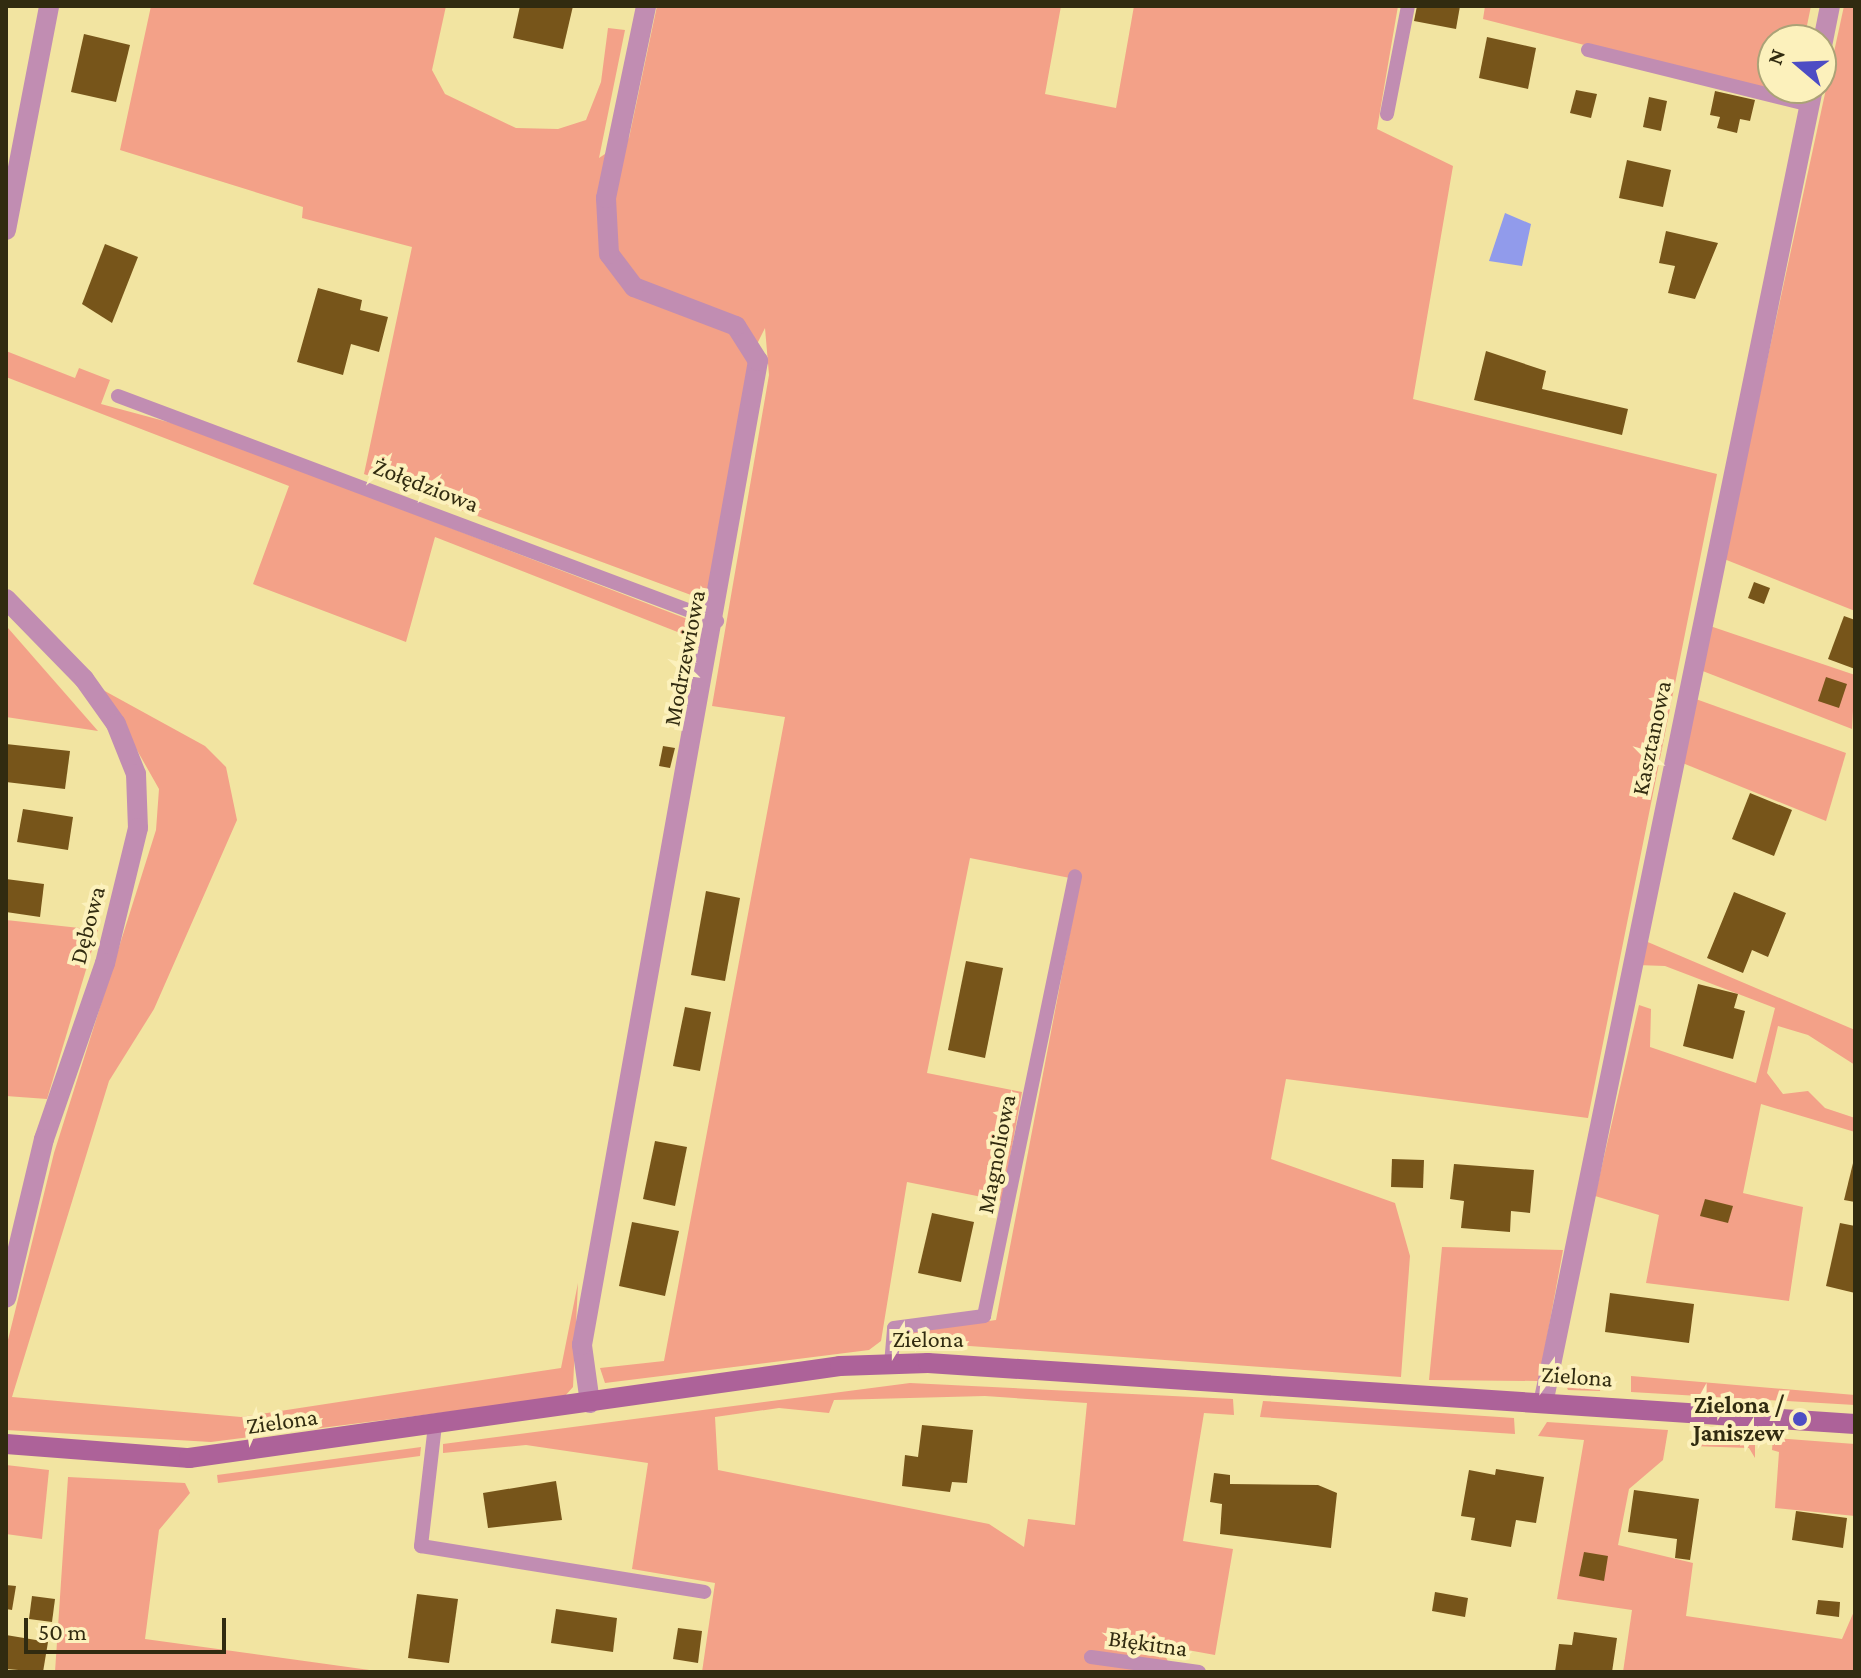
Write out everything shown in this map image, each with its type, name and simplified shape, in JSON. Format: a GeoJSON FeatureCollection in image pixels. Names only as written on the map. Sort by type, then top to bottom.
{"type":"FeatureCollection","features":[{"type":"Feature","properties":{"kind":"street"},"geometry":{"type":"LineString","coordinates":[[6,230],[49,6]]}},
{"type":"Feature","properties":{"kind":"street","name":"Modrzewiowa"},"geometry":{"type":"LineString","coordinates":[[590,1403],[582,1345],[717,621],[758,361],[736,326],[634,287],[609,254],[606,198],[646,6]]}},
{"type":"Feature","properties":{"kind":"street","name":"Kasztanowa"},"geometry":{"type":"LineString","coordinates":[[1544,1399],[1811,104]]}},
{"type":"Feature","properties":{"kind":"street","name":"Dębowa"},"geometry":{"type":"LineString","coordinates":[[6,599],[84,679],[116,724],[136,774],[138,828],[105,963],[44,1139],[6,1298]]}},
{"type":"Feature","properties":{"kind":"street","name":"Zielona"},"geometry":{"type":"LineString","coordinates":[[6,1444],[189,1458],[891,1364],[1544,1399],[1855,1424]]}},
{"type":"Feature","properties":{"kind":"lane"},"geometry":{"type":"LineString","coordinates":[[1387,114],[1408,6]]}},
{"type":"Feature","properties":{"kind":"lane"},"geometry":{"type":"LineString","coordinates":[[1588,50],[1757,85]]}},
{"type":"Feature","properties":{"kind":"lane","name":"Żołędziowa"},"geometry":{"type":"LineString","coordinates":[[118,396],[717,621]]}},
{"type":"Feature","properties":{"kind":"lane","name":"Magnoliowa"},"geometry":{"type":"LineString","coordinates":[[891,1364],[894,1328],[984,1316],[1075,876]]}},
{"type":"Feature","properties":{"kind":"lane"},"geometry":{"type":"LineString","coordinates":[[435,1425],[421,1546],[704,1592]]}},
{"type":"Feature","properties":{"kind":"lane","name":"Błękitna"},"geometry":{"type":"LineString","coordinates":[[1091,1657],[1199,1672]]}},
{"type":"Feature","properties":{"kind":"shaded area"},"geometry":{"type":"Polygon","coordinates":[[[151,6],[446,6],[432,70],[445,94],[516,128],[558,129],[586,120],[601,82],[608,28],[625,30],[599,158],[629,138],[657,6],[1061,6],[1045,94],[1116,108],[1134,6],[1398,6],[1377,129],[1453,166],[1413,399],[1717,474],[1588,1118],[1286,1079],[1271,1159],[1395,1203],[1410,1256],[1401,1377],[900,1341],[906,1332],[996,1320],[1080,880],[970,858],[927,1073],[1022,1092],[1002,1201],[907,1182],[881,1341],[869,1350],[605,1383],[600,1368],[664,1361],[785,717],[712,706],[769,375],[765,328],[749,360],[709,593],[691,595],[364,474],[412,247],[302,218],[303,207],[120,150],[151,6]]]}},
{"type":"Feature","properties":{"kind":"shaded area"},"geometry":{"type":"Polygon","coordinates":[[[1485,6],[1811,6],[1807,24],[1757,24],[1757,89],[1483,19],[1485,6]]]}},
{"type":"Feature","properties":{"kind":"shaded area"},"geometry":{"type":"Polygon","coordinates":[[[1844,6],[1855,6],[1855,611],[1724,559],[1823,104],[1837,104],[1837,38],[1844,6]]]}},
{"type":"Feature","properties":{"kind":"shaded area"},"geometry":{"type":"Polygon","coordinates":[[[6,351],[75,378],[79,368],[110,380],[101,404],[194,429],[690,620],[698,640],[435,537],[406,642],[253,584],[289,486],[6,377],[6,351]]]}},
{"type":"Feature","properties":{"kind":"shaded area"},"geometry":{"type":"Polygon","coordinates":[[[6,626],[8,628],[98,731],[6,717],[6,626]]]}},
{"type":"Feature","properties":{"kind":"shaded area"},"geometry":{"type":"Polygon","coordinates":[[[1710,626],[1855,675],[1852,729],[1700,670],[1710,626]]]}},
{"type":"Feature","properties":{"kind":"shaded area"},"geometry":{"type":"Polygon","coordinates":[[[103,690],[205,746],[226,767],[237,820],[154,1009],[109,1081],[12,1397],[241,1417],[561,1368],[578,1283],[573,1387],[564,1397],[211,1442],[6,1430],[6,1348],[54,1153],[156,830],[159,789],[103,690]]]}},
{"type":"Feature","properties":{"kind":"shaded area"},"geometry":{"type":"Polygon","coordinates":[[[1693,698],[1846,753],[1826,821],[1680,762],[1693,698]]]}},
{"type":"Feature","properties":{"kind":"shaded area"},"geometry":{"type":"Polygon","coordinates":[[[6,920],[98,930],[47,1099],[6,1096],[6,920]]]}},
{"type":"Feature","properties":{"kind":"shaded area"},"geometry":{"type":"Polygon","coordinates":[[[1643,940],[1855,1030],[1855,1065],[1808,1035],[1778,1026],[1767,1073],[1783,1094],[1808,1091],[1825,1108],[1855,1118],[1855,1132],[1761,1104],[1743,1193],[1803,1207],[1789,1301],[1646,1283],[1659,1215],[1595,1196],[1639,1005],[1651,1009],[1650,1047],[1756,1083],[1775,1008],[1665,966],[1637,965],[1643,940]]]}},
{"type":"Feature","properties":{"kind":"shaded area"},"geometry":{"type":"Polygon","coordinates":[[[1442,1247],[1563,1250],[1539,1381],[1429,1380],[1442,1247]]]}},
{"type":"Feature","properties":{"kind":"shaded area"},"geometry":{"type":"Polygon","coordinates":[[[1558,1369],[1603,1373],[1600,1391],[1568,1390],[1558,1369]]]}},
{"type":"Feature","properties":{"kind":"shaded area"},"geometry":{"type":"Polygon","coordinates":[[[1631,1376],[1855,1395],[1855,1405],[1631,1392],[1631,1376]]]}},
{"type":"Feature","properties":{"kind":"shaded area"},"geometry":{"type":"Polygon","coordinates":[[[910,1383],[1233,1399],[1234,1415],[1204,1413],[1183,1541],[1233,1549],[1215,1655],[1160,1645],[1173,1672],[702,1672],[715,1583],[632,1569],[648,1463],[526,1445],[443,1453],[443,1444],[910,1383]],[[985,1396],[834,1400],[829,1413],[779,1408],[715,1417],[718,1470],[989,1524],[1024,1547],[1028,1519],[1075,1525],[1087,1403],[985,1396]]]}},
{"type":"Feature","properties":{"kind":"shaded area"},"geometry":{"type":"Polygon","coordinates":[[[1263,1401],[1514,1418],[1515,1434],[1260,1417],[1263,1401]]]}},
{"type":"Feature","properties":{"kind":"shaded area"},"geometry":{"type":"Polygon","coordinates":[[[1547,1422],[1668,1430],[1663,1460],[1629,1489],[1618,1545],[1693,1563],[1686,1616],[1842,1639],[1855,1609],[1855,1672],[1623,1672],[1632,1610],[1557,1599],[1584,1440],[1538,1436],[1547,1422]]]}},
{"type":"Feature","properties":{"kind":"shaded area"},"geometry":{"type":"Polygon","coordinates":[[[1692,1433],[1755,1437],[1755,1458],[1749,1448],[1691,1446],[1692,1433]]]}},
{"type":"Feature","properties":{"kind":"shaded area"},"geometry":{"type":"Polygon","coordinates":[[[1773,1438],[1855,1444],[1855,1516],[1775,1508],[1779,1452],[1772,1450],[1773,1438]]]}},
{"type":"Feature","properties":{"kind":"shaded area"},"geometry":{"type":"Polygon","coordinates":[[[421,1447],[420,1456],[218,1483],[217,1475],[421,1447]]]}},
{"type":"Feature","properties":{"kind":"shaded area"},"geometry":{"type":"Polygon","coordinates":[[[6,1465],[49,1470],[42,1539],[6,1534],[6,1465]]]}},
{"type":"Feature","properties":{"kind":"shaded area"},"geometry":{"type":"Polygon","coordinates":[[[68,1477],[185,1483],[190,1493],[159,1530],[145,1639],[384,1672],[55,1672],[68,1477]]]}},
{"type":"Feature","properties":{"kind":"water"},"geometry":{"type":"Polygon","coordinates":[[[1505,213],[1531,224],[1522,266],[1489,261],[1505,213]]]}},
{"type":"Feature","properties":{"kind":"building"},"geometry":{"type":"Polygon","coordinates":[[[520,6],[573,6],[563,49],[513,38],[520,6]]]}},
{"type":"Feature","properties":{"kind":"building"},"geometry":{"type":"Polygon","coordinates":[[[1417,6],[1460,6],[1456,29],[1414,21],[1417,6]]]}},
{"type":"Feature","properties":{"kind":"building"},"geometry":{"type":"Polygon","coordinates":[[[84,34],[130,45],[116,102],[71,92],[84,34]]]}},
{"type":"Feature","properties":{"kind":"building"},"geometry":{"type":"Polygon","coordinates":[[[1487,37],[1536,48],[1528,89],[1479,78],[1487,37]]]}},
{"type":"Feature","properties":{"kind":"building"},"geometry":{"type":"Polygon","coordinates":[[[1576,90],[1597,94],[1591,118],[1570,113],[1576,90]]]}},
{"type":"Feature","properties":{"kind":"building"},"geometry":{"type":"Polygon","coordinates":[[[1715,91],[1755,100],[1750,121],[1740,119],[1737,133],[1717,128],[1720,117],[1710,115],[1715,91]]]}},
{"type":"Feature","properties":{"kind":"building"},"geometry":{"type":"Polygon","coordinates":[[[1649,97],[1667,101],[1661,131],[1643,127],[1649,97]]]}},
{"type":"Feature","properties":{"kind":"building"},"geometry":{"type":"Polygon","coordinates":[[[1627,160],[1671,170],[1663,207],[1619,198],[1627,160]]]}},
{"type":"Feature","properties":{"kind":"building"},"geometry":{"type":"Polygon","coordinates":[[[1666,231],[1718,243],[1695,299],[1668,293],[1675,266],[1659,263],[1666,231]]]}},
{"type":"Feature","properties":{"kind":"building"},"geometry":{"type":"Polygon","coordinates":[[[105,244],[138,257],[112,323],[82,304],[105,244]]]}},
{"type":"Feature","properties":{"kind":"building"},"geometry":{"type":"Polygon","coordinates":[[[318,288],[362,300],[360,310],[388,317],[379,352],[351,344],[343,375],[297,362],[318,288]]]}},
{"type":"Feature","properties":{"kind":"building"},"geometry":{"type":"Polygon","coordinates":[[[1486,351],[1546,371],[1542,389],[1628,409],[1622,435],[1474,400],[1486,351]]]}},
{"type":"Feature","properties":{"kind":"building"},"geometry":{"type":"Polygon","coordinates":[[[1754,582],[1770,588],[1764,604],[1748,598],[1754,582]]]}},
{"type":"Feature","properties":{"kind":"building"},"geometry":{"type":"Polygon","coordinates":[[[1844,616],[1855,620],[1855,669],[1828,659],[1844,616]]]}},
{"type":"Feature","properties":{"kind":"building"},"geometry":{"type":"Polygon","coordinates":[[[1826,677],[1847,684],[1839,708],[1818,701],[1826,677]]]}},
{"type":"Feature","properties":{"kind":"building"},"geometry":{"type":"Polygon","coordinates":[[[6,744],[70,751],[65,789],[6,782],[6,744]]]}},
{"type":"Feature","properties":{"kind":"building"},"geometry":{"type":"Polygon","coordinates":[[[663,746],[675,748],[670,768],[659,766],[663,746]]]}},
{"type":"Feature","properties":{"kind":"building"},"geometry":{"type":"Polygon","coordinates":[[[1750,793],[1792,810],[1774,856],[1732,839],[1750,793]]]}},
{"type":"Feature","properties":{"kind":"building"},"geometry":{"type":"Polygon","coordinates":[[[23,809],[73,817],[68,850],[17,842],[23,809]]]}},
{"type":"Feature","properties":{"kind":"building"},"geometry":{"type":"Polygon","coordinates":[[[6,879],[44,884],[40,917],[6,912],[6,879]]]}},
{"type":"Feature","properties":{"kind":"building"},"geometry":{"type":"Polygon","coordinates":[[[706,891],[740,898],[725,981],[691,975],[706,891]]]}},
{"type":"Feature","properties":{"kind":"building"},"geometry":{"type":"Polygon","coordinates":[[[1734,892],[1786,913],[1768,957],[1752,950],[1743,973],[1707,958],[1734,892]]]}},
{"type":"Feature","properties":{"kind":"building"},"geometry":{"type":"Polygon","coordinates":[[[966,961],[1003,968],[985,1058],[948,1050],[966,961]]]}},
{"type":"Feature","properties":{"kind":"building"},"geometry":{"type":"Polygon","coordinates":[[[1698,984],[1738,994],[1734,1008],[1745,1011],[1733,1059],[1683,1046],[1698,984]]]}},
{"type":"Feature","properties":{"kind":"building"},"geometry":{"type":"Polygon","coordinates":[[[685,1007],[711,1012],[700,1071],[673,1066],[685,1007]]]}},
{"type":"Feature","properties":{"kind":"building"},"geometry":{"type":"Polygon","coordinates":[[[655,1141],[687,1147],[675,1206],[643,1199],[655,1141]]]}},
{"type":"Feature","properties":{"kind":"building"},"geometry":{"type":"Polygon","coordinates":[[[1855,1155],[1855,1202],[1844,1200],[1855,1155]]]}},
{"type":"Feature","properties":{"kind":"building"},"geometry":{"type":"Polygon","coordinates":[[[1392,1159],[1424,1160],[1423,1188],[1391,1187],[1392,1159]]]}},
{"type":"Feature","properties":{"kind":"building"},"geometry":{"type":"Polygon","coordinates":[[[1454,1164],[1534,1170],[1530,1213],[1511,1211],[1510,1232],[1461,1228],[1464,1201],[1450,1199],[1454,1164]]]}},
{"type":"Feature","properties":{"kind":"building"},"geometry":{"type":"Polygon","coordinates":[[[1705,1199],[1733,1206],[1728,1223],[1700,1216],[1705,1199]]]}},
{"type":"Feature","properties":{"kind":"building"},"geometry":{"type":"Polygon","coordinates":[[[932,1213],[974,1222],[961,1282],[918,1273],[932,1213]]]}},
{"type":"Feature","properties":{"kind":"building"},"geometry":{"type":"Polygon","coordinates":[[[632,1222],[679,1231],[665,1296],[619,1286],[632,1222]]]}},
{"type":"Feature","properties":{"kind":"building"},"geometry":{"type":"Polygon","coordinates":[[[1840,1223],[1855,1226],[1855,1293],[1826,1286],[1840,1223]]]}},
{"type":"Feature","properties":{"kind":"building"},"geometry":{"type":"Polygon","coordinates":[[[1610,1293],[1694,1304],[1689,1343],[1605,1332],[1610,1293]]]}},
{"type":"Feature","properties":{"kind":"building"},"geometry":{"type":"Polygon","coordinates":[[[922,1425],[973,1430],[967,1483],[952,1482],[950,1492],[902,1486],[905,1455],[918,1457],[922,1425]]]}},
{"type":"Feature","properties":{"kind":"building"},"geometry":{"type":"Polygon","coordinates":[[[1496,1469],[1544,1477],[1536,1523],[1516,1520],[1511,1547],[1471,1540],[1475,1518],[1461,1516],[1469,1470],[1495,1475],[1496,1469]]]}},
{"type":"Feature","properties":{"kind":"building"},"geometry":{"type":"Polygon","coordinates":[[[1214,1473],[1230,1475],[1230,1484],[1318,1485],[1337,1493],[1331,1548],[1220,1534],[1222,1504],[1210,1502],[1214,1473]]]}},
{"type":"Feature","properties":{"kind":"building"},"geometry":{"type":"Polygon","coordinates":[[[556,1481],[562,1520],[488,1528],[483,1493],[556,1481]]]}},
{"type":"Feature","properties":{"kind":"building"},"geometry":{"type":"Polygon","coordinates":[[[1634,1490],[1699,1499],[1690,1560],[1675,1558],[1677,1539],[1628,1532],[1634,1490]]]}},
{"type":"Feature","properties":{"kind":"building"},"geometry":{"type":"Polygon","coordinates":[[[1796,1511],[1847,1518],[1843,1548],[1792,1540],[1796,1511]]]}},
{"type":"Feature","properties":{"kind":"building"},"geometry":{"type":"Polygon","coordinates":[[[1584,1552],[1608,1556],[1604,1581],[1579,1576],[1584,1552]]]}},
{"type":"Feature","properties":{"kind":"building"},"geometry":{"type":"Polygon","coordinates":[[[6,1585],[16,1586],[12,1610],[6,1609],[6,1585]]]}},
{"type":"Feature","properties":{"kind":"building"},"geometry":{"type":"Polygon","coordinates":[[[1435,1592],[1468,1598],[1465,1617],[1432,1611],[1435,1592]]]}},
{"type":"Feature","properties":{"kind":"building"},"geometry":{"type":"Polygon","coordinates":[[[417,1594],[458,1599],[449,1663],[408,1658],[417,1594]]]}},
{"type":"Feature","properties":{"kind":"building"},"geometry":{"type":"Polygon","coordinates":[[[32,1596],[55,1599],[52,1622],[29,1619],[32,1596]]]}},
{"type":"Feature","properties":{"kind":"building"},"geometry":{"type":"Polygon","coordinates":[[[1818,1600],[1840,1602],[1839,1617],[1816,1614],[1818,1600]]]}},
{"type":"Feature","properties":{"kind":"building"},"geometry":{"type":"Polygon","coordinates":[[[556,1609],[617,1618],[613,1652],[551,1643],[556,1609]]]}},
{"type":"Feature","properties":{"kind":"building"},"geometry":{"type":"Polygon","coordinates":[[[678,1628],[702,1631],[698,1663],[673,1659],[678,1628]]]}},
{"type":"Feature","properties":{"kind":"building"},"geometry":{"type":"Polygon","coordinates":[[[1574,1632],[1617,1638],[1612,1672],[1555,1672],[1559,1644],[1572,1645],[1574,1632]]]}},
{"type":"Feature","properties":{"kind":"building"},"geometry":{"type":"Polygon","coordinates":[[[6,1635],[48,1642],[43,1672],[6,1669],[6,1635]]]}},
{"type":"Feature","properties":{"kind":"place","name":"Zielona / Janiszew"},"geometry":{"type":"Point","coordinates":[1800,1419]}}]}
